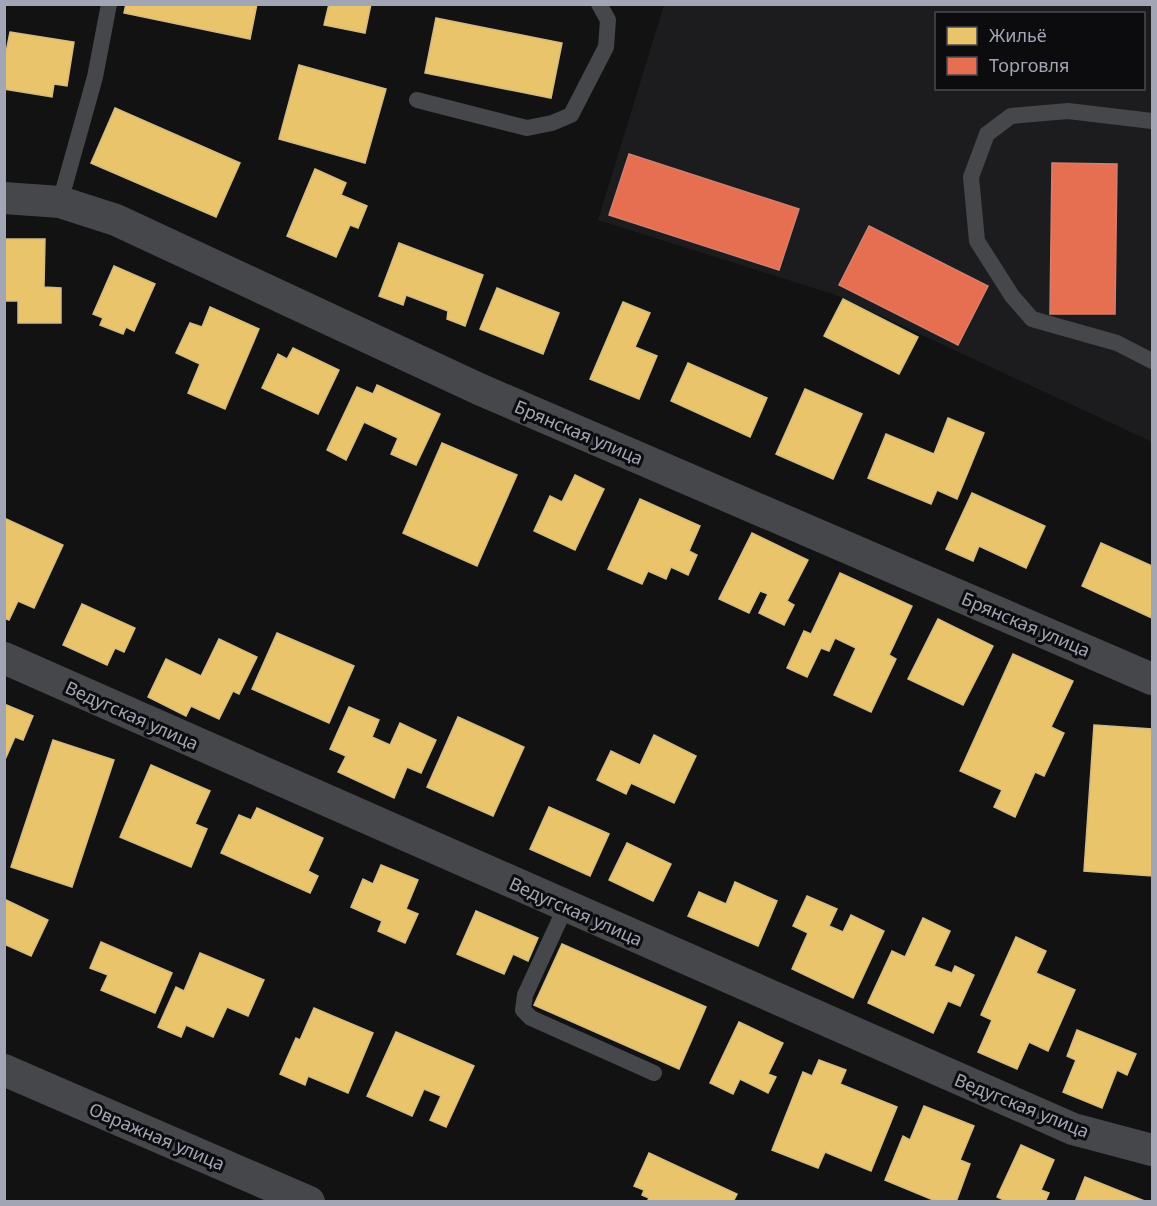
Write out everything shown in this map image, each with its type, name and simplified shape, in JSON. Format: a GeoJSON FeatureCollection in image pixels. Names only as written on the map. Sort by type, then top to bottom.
{"type":"FeatureCollection","features":[{"type":"Feature","properties":{"kind":"street","name":"Брянская улица"},"geometry":{"type":"LineString","coordinates":[[4,198],[60,202],[116,220],[479,389],[1152,679]]}},
{"type":"Feature","properties":{"kind":"street","name":"Ведугская улица"},"geometry":{"type":"LineString","coordinates":[[4,658],[1073,1129],[1152,1150]]}},
{"type":"Feature","properties":{"kind":"street","name":"Овражная улица"},"geometry":{"type":"LineString","coordinates":[[4,1070],[309,1202]]}},
{"type":"Feature","properties":{"kind":"lane"},"geometry":{"type":"LineString","coordinates":[[60,202],[95,77],[110,4]]}},
{"type":"Feature","properties":{"kind":"lane"},"geometry":{"type":"LineString","coordinates":[[417,100],[527,128],[552,123],[572,115],[606,47],[608,20],[599,4]]}},
{"type":"Feature","properties":{"kind":"lane"},"geometry":{"type":"LineString","coordinates":[[1152,121],[1068,111],[1011,116],[987,134],[971,177],[977,240],[1012,296],[1032,319],[1117,343],[1152,361]]}},
{"type":"Feature","properties":{"kind":"lane"},"geometry":{"type":"LineString","coordinates":[[566,906],[525,995],[523,1010],[531,1018],[654,1073]]}},
{"type":"Feature","properties":{"kind":"shaded area"},"geometry":{"type":"Polygon","coordinates":[[[664,5],[1152,5],[1152,442],[836,295],[598,220],[664,5]]]}},
{"type":"Feature","properties":{"kind":"building: Жильё"},"geometry":{"type":"Polygon","coordinates":[[[126,4],[257,4],[250,39],[124,13],[126,4]]]}},
{"type":"Feature","properties":{"kind":"building: Жильё"},"geometry":{"type":"Polygon","coordinates":[[[329,4],[371,4],[365,33],[324,25],[329,4]]]}},
{"type":"Feature","properties":{"kind":"building: Жильё"},"geometry":{"type":"Polygon","coordinates":[[[436,18],[562,43],[551,98],[425,73],[436,18]]]}},
{"type":"Feature","properties":{"kind":"building: Жильё"},"geometry":{"type":"Polygon","coordinates":[[[10,32],[74,42],[67,86],[54,84],[52,97],[4,89],[4,62],[10,32]]]}},
{"type":"Feature","properties":{"kind":"building: Жильё"},"geometry":{"type":"Polygon","coordinates":[[[299,65],[386,89],[365,163],[279,139],[299,65]]]}},
{"type":"Feature","properties":{"kind":"building: Жильё"},"geometry":{"type":"Polygon","coordinates":[[[115,108],[240,163],[216,217],[91,163],[115,108]]]}},
{"type":"Feature","properties":{"kind":"building: Жильё"},"geometry":{"type":"Polygon","coordinates":[[[315,169],[346,183],[341,195],[367,206],[358,228],[350,225],[336,257],[287,236],[315,169]]]}},
{"type":"Feature","properties":{"kind":"building: Жильё"},"geometry":{"type":"Polygon","coordinates":[[[4,239],[45,239],[44,287],[61,288],[61,323],[18,323],[18,301],[4,301],[4,239]]]}},
{"type":"Feature","properties":{"kind":"building: Жильё"},"geometry":{"type":"Polygon","coordinates":[[[399,243],[483,275],[465,326],[447,319],[448,311],[406,295],[403,305],[379,296],[399,243]]]}},
{"type":"Feature","properties":{"kind":"building: Жильё"},"geometry":{"type":"Polygon","coordinates":[[[114,266],[155,284],[134,331],[126,327],[123,334],[100,325],[103,318],[93,314],[114,266]]]}},
{"type":"Feature","properties":{"kind":"building: Жильё"},"geometry":{"type":"Polygon","coordinates":[[[497,288],[559,313],[543,354],[480,329],[497,288]]]}},
{"type":"Feature","properties":{"kind":"building: Жильё"},"geometry":{"type":"Polygon","coordinates":[[[843,299],[918,337],[899,374],[824,336],[843,299]]]}},
{"type":"Feature","properties":{"kind":"building: Жильё"},"geometry":{"type":"Polygon","coordinates":[[[623,302],[650,313],[635,347],[657,356],[639,399],[590,379],[623,302]]]}},
{"type":"Feature","properties":{"kind":"building: Жильё"},"geometry":{"type":"Polygon","coordinates":[[[210,307],[259,329],[225,409],[188,393],[200,364],[176,353],[190,323],[202,327],[210,307]]]}},
{"type":"Feature","properties":{"kind":"building: Жильё"},"geometry":{"type":"Polygon","coordinates":[[[293,348],[339,370],[318,414],[262,388],[278,354],[287,359],[293,348]]]}},
{"type":"Feature","properties":{"kind":"building: Жильё"},"geometry":{"type":"Polygon","coordinates":[[[688,363],[767,398],[750,437],[671,401],[688,363]]]}},
{"type":"Feature","properties":{"kind":"building: Жильё"},"geometry":{"type":"Polygon","coordinates":[[[377,385],[440,414],[416,465],[391,454],[398,438],[364,422],[346,460],[327,450],[357,387],[373,394],[377,385]]]}},
{"type":"Feature","properties":{"kind":"building: Жильё"},"geometry":{"type":"Polygon","coordinates":[[[805,389],[862,414],[833,479],[776,454],[805,389]]]}},
{"type":"Feature","properties":{"kind":"building: Жильё"},"geometry":{"type":"Polygon","coordinates":[[[948,418],[984,433],[957,499],[937,490],[931,504],[868,478],[886,434],[934,454],[948,418]]]}},
{"type":"Feature","properties":{"kind":"building: Жильё"},"geometry":{"type":"Polygon","coordinates":[[[442,443],[517,475],[477,566],[403,533],[442,443]]]}},
{"type":"Feature","properties":{"kind":"building: Жильё"},"geometry":{"type":"Polygon","coordinates":[[[575,475],[604,489],[575,550],[534,531],[550,496],[562,502],[575,475]]]}},
{"type":"Feature","properties":{"kind":"building: Жильё"},"geometry":{"type":"Polygon","coordinates":[[[972,493],[1045,526],[1026,568],[979,546],[973,561],[946,549],[972,493]]]}},
{"type":"Feature","properties":{"kind":"building: Жильё"},"geometry":{"type":"Polygon","coordinates":[[[640,499],[700,526],[689,551],[697,555],[688,575],[671,567],[666,579],[648,571],[642,584],[608,569],[640,499]]]}},
{"type":"Feature","properties":{"kind":"building: Жильё"},"geometry":{"type":"Polygon","coordinates":[[[4,518],[63,545],[34,608],[18,601],[9,620],[4,618],[4,518]]]}},
{"type":"Feature","properties":{"kind":"building: Жильё"},"geometry":{"type":"Polygon","coordinates":[[[752,533],[808,560],[787,601],[794,605],[784,625],[759,613],[768,594],[760,591],[749,613],[719,599],[752,533]]]}},
{"type":"Feature","properties":{"kind":"building: Жильё"},"geometry":{"type":"Polygon","coordinates":[[[1101,543],[1152,566],[1152,618],[1082,586],[1101,543]]]}},
{"type":"Feature","properties":{"kind":"building: Жильё"},"geometry":{"type":"Polygon","coordinates":[[[840,573],[912,606],[889,655],[896,659],[871,712],[834,695],[856,648],[835,638],[829,651],[821,648],[807,677],[787,668],[804,631],[811,634],[840,573]]]}},
{"type":"Feature","properties":{"kind":"building: Жильё"},"geometry":{"type":"Polygon","coordinates":[[[82,604],[135,628],[124,652],[115,648],[107,665],[63,645],[82,604]]]}},
{"type":"Feature","properties":{"kind":"building: Жильё"},"geometry":{"type":"Polygon","coordinates":[[[938,619],[993,646],[963,705],[908,679],[938,619]]]}},
{"type":"Feature","properties":{"kind":"building: Жильё"},"geometry":{"type":"Polygon","coordinates":[[[277,633],[354,666],[329,723],[252,689],[277,633]]]}},
{"type":"Feature","properties":{"kind":"building: Жильё"},"geometry":{"type":"Polygon","coordinates":[[[219,639],[257,657],[239,694],[233,691],[219,719],[191,706],[186,716],[148,697],[166,659],[201,676],[219,639]]]}},
{"type":"Feature","properties":{"kind":"building: Жильё"},"geometry":{"type":"Polygon","coordinates":[[[1013,654],[1073,681],[1051,727],[1064,733],[1044,776],[1035,772],[1015,817],[994,807],[1002,790],[960,771],[1013,654]]]}},
{"type":"Feature","properties":{"kind":"building: Жильё"},"geometry":{"type":"Polygon","coordinates":[[[4,704],[33,716],[23,740],[15,737],[4,762],[4,704]]]}},
{"type":"Feature","properties":{"kind":"building: Жильё"},"geometry":{"type":"Polygon","coordinates":[[[349,707],[379,720],[372,737],[390,745],[400,723],[436,740],[421,773],[407,767],[394,798],[338,772],[346,756],[330,749],[349,707]]]}},
{"type":"Feature","properties":{"kind":"building: Жильё"},"geometry":{"type":"Polygon","coordinates":[[[458,717],[524,747],[493,816],[427,787],[458,717]]]}},
{"type":"Feature","properties":{"kind":"building: Жильё"},"geometry":{"type":"Polygon","coordinates":[[[1094,725],[1152,729],[1152,876],[1084,871],[1094,725]]]}},
{"type":"Feature","properties":{"kind":"building: Жильё"},"geometry":{"type":"Polygon","coordinates":[[[654,735],[696,756],[674,803],[631,783],[626,794],[597,780],[611,751],[640,765],[654,735]]]}},
{"type":"Feature","properties":{"kind":"building: Жильё"},"geometry":{"type":"Polygon","coordinates":[[[53,740],[114,760],[72,887],[11,867],[53,740]]]}},
{"type":"Feature","properties":{"kind":"building: Жильё"},"geometry":{"type":"Polygon","coordinates":[[[151,765],[210,791],[195,824],[207,829],[191,867],[120,837],[151,765]]]}},
{"type":"Feature","properties":{"kind":"building: Жильё"},"geometry":{"type":"Polygon","coordinates":[[[549,807],[609,834],[590,876],[530,849],[549,807]]]}},
{"type":"Feature","properties":{"kind":"building: Жильё"},"geometry":{"type":"Polygon","coordinates":[[[257,808],[323,838],[308,871],[318,876],[310,893],[221,853],[239,815],[251,820],[257,808]]]}},
{"type":"Feature","properties":{"kind":"building: Жильё"},"geometry":{"type":"Polygon","coordinates":[[[627,843],[671,864],[653,901],[609,880],[627,843]]]}},
{"type":"Feature","properties":{"kind":"building: Жильё"},"geometry":{"type":"Polygon","coordinates":[[[381,865],[418,880],[406,909],[418,914],[405,943],[378,931],[382,921],[351,907],[363,879],[373,884],[381,865]]]}},
{"type":"Feature","properties":{"kind":"building: Жильё"},"geometry":{"type":"Polygon","coordinates":[[[735,882],[777,901],[758,946],[688,916],[699,892],[726,904],[735,882]]]}},
{"type":"Feature","properties":{"kind":"building: Жильё"},"geometry":{"type":"Polygon","coordinates":[[[807,896],[837,909],[829,926],[843,932],[851,915],[884,931],[853,998],[792,969],[808,933],[793,926],[807,896]]]}},
{"type":"Feature","properties":{"kind":"building: Жильё"},"geometry":{"type":"Polygon","coordinates":[[[4,899],[48,920],[31,956],[4,944],[4,899]]]}},
{"type":"Feature","properties":{"kind":"building: Жильё"},"geometry":{"type":"Polygon","coordinates":[[[476,911],[538,938],[528,961],[513,954],[504,974],[457,954],[476,911]]]}},
{"type":"Feature","properties":{"kind":"building: Жильё"},"geometry":{"type":"Polygon","coordinates":[[[923,918],[950,931],[934,966],[952,973],[955,966],[974,975],[960,1006],[948,1001],[933,1033],[868,1003],[892,951],[905,957],[923,918]]]}},
{"type":"Feature","properties":{"kind":"building: Жильё"},"geometry":{"type":"Polygon","coordinates":[[[1016,937],[1046,951],[1036,973],[1075,990],[1048,1051],[1029,1042],[1017,1069],[978,1052],[992,1020],[981,1015],[1016,937]]]}},
{"type":"Feature","properties":{"kind":"building: Жильё"},"geometry":{"type":"Polygon","coordinates":[[[101,942],[172,973],[155,1013],[101,990],[108,975],[90,968],[101,942]]]}},
{"type":"Feature","properties":{"kind":"building: Жильё"},"geometry":{"type":"Polygon","coordinates":[[[562,944],[706,1007],[679,1069],[534,1005],[562,944]]]}},
{"type":"Feature","properties":{"kind":"building: Жильё"},"geometry":{"type":"Polygon","coordinates":[[[200,953],[264,980],[248,1016],[227,1007],[213,1037],[186,1025],[181,1037],[158,1027],[176,987],[184,991],[200,953]]]}},
{"type":"Feature","properties":{"kind":"building: Жильё"},"geometry":{"type":"Polygon","coordinates":[[[314,1008],[373,1033],[348,1093],[308,1076],[305,1085],[280,1074],[296,1038],[300,1040],[314,1008]]]}},
{"type":"Feature","properties":{"kind":"building: Жильё"},"geometry":{"type":"Polygon","coordinates":[[[739,1022],[783,1043],[768,1074],[776,1077],[768,1093],[740,1079],[733,1094],[710,1083],[739,1022]]]}},
{"type":"Feature","properties":{"kind":"building: Жильё"},"geometry":{"type":"Polygon","coordinates":[[[1077,1030],[1136,1054],[1127,1075],[1117,1070],[1102,1108],[1063,1092],[1076,1060],[1067,1056],[1077,1030]]]}},
{"type":"Feature","properties":{"kind":"building: Жильё"},"geometry":{"type":"Polygon","coordinates":[[[396,1032],[474,1066],[446,1127],[430,1120],[441,1096],[424,1089],[412,1116],[367,1096],[396,1032]]]}},
{"type":"Feature","properties":{"kind":"building: Жильё"},"geometry":{"type":"Polygon","coordinates":[[[819,1060],[846,1070],[840,1084],[897,1107],[871,1171],[825,1152],[818,1168],[772,1150],[803,1072],[812,1076],[819,1060]]]}},
{"type":"Feature","properties":{"kind":"building: Жильё"},"geometry":{"type":"Polygon","coordinates":[[[924,1106],[974,1126],[960,1160],[970,1164],[956,1202],[938,1202],[885,1180],[903,1136],[910,1140],[924,1106]]]}},
{"type":"Feature","properties":{"kind":"building: Жильё"},"geometry":{"type":"Polygon","coordinates":[[[1021,1145],[1054,1160],[1041,1190],[1049,1193],[1045,1202],[1008,1202],[997,1197],[1021,1145]]]}},
{"type":"Feature","properties":{"kind":"building: Жильё"},"geometry":{"type":"Polygon","coordinates":[[[649,1153],[737,1194],[733,1202],[647,1202],[649,1198],[642,1195],[644,1190],[634,1186],[649,1153]]]}},
{"type":"Feature","properties":{"kind":"building: Жильё"},"geometry":{"type":"Polygon","coordinates":[[[1085,1177],[1147,1202],[1075,1202],[1085,1177]]]}},
{"type":"Feature","properties":{"kind":"building: Торговля"},"geometry":{"type":"Polygon","coordinates":[[[629,154],[799,209],[779,270],[609,215],[629,154]]]}},
{"type":"Feature","properties":{"kind":"building: Торговля"},"geometry":{"type":"Polygon","coordinates":[[[1052,163],[1117,164],[1115,314],[1050,314],[1052,163]]]}},
{"type":"Feature","properties":{"kind":"building: Торговля"},"geometry":{"type":"Polygon","coordinates":[[[869,226],[988,286],[958,345],[839,285],[869,226]]]}}]}
